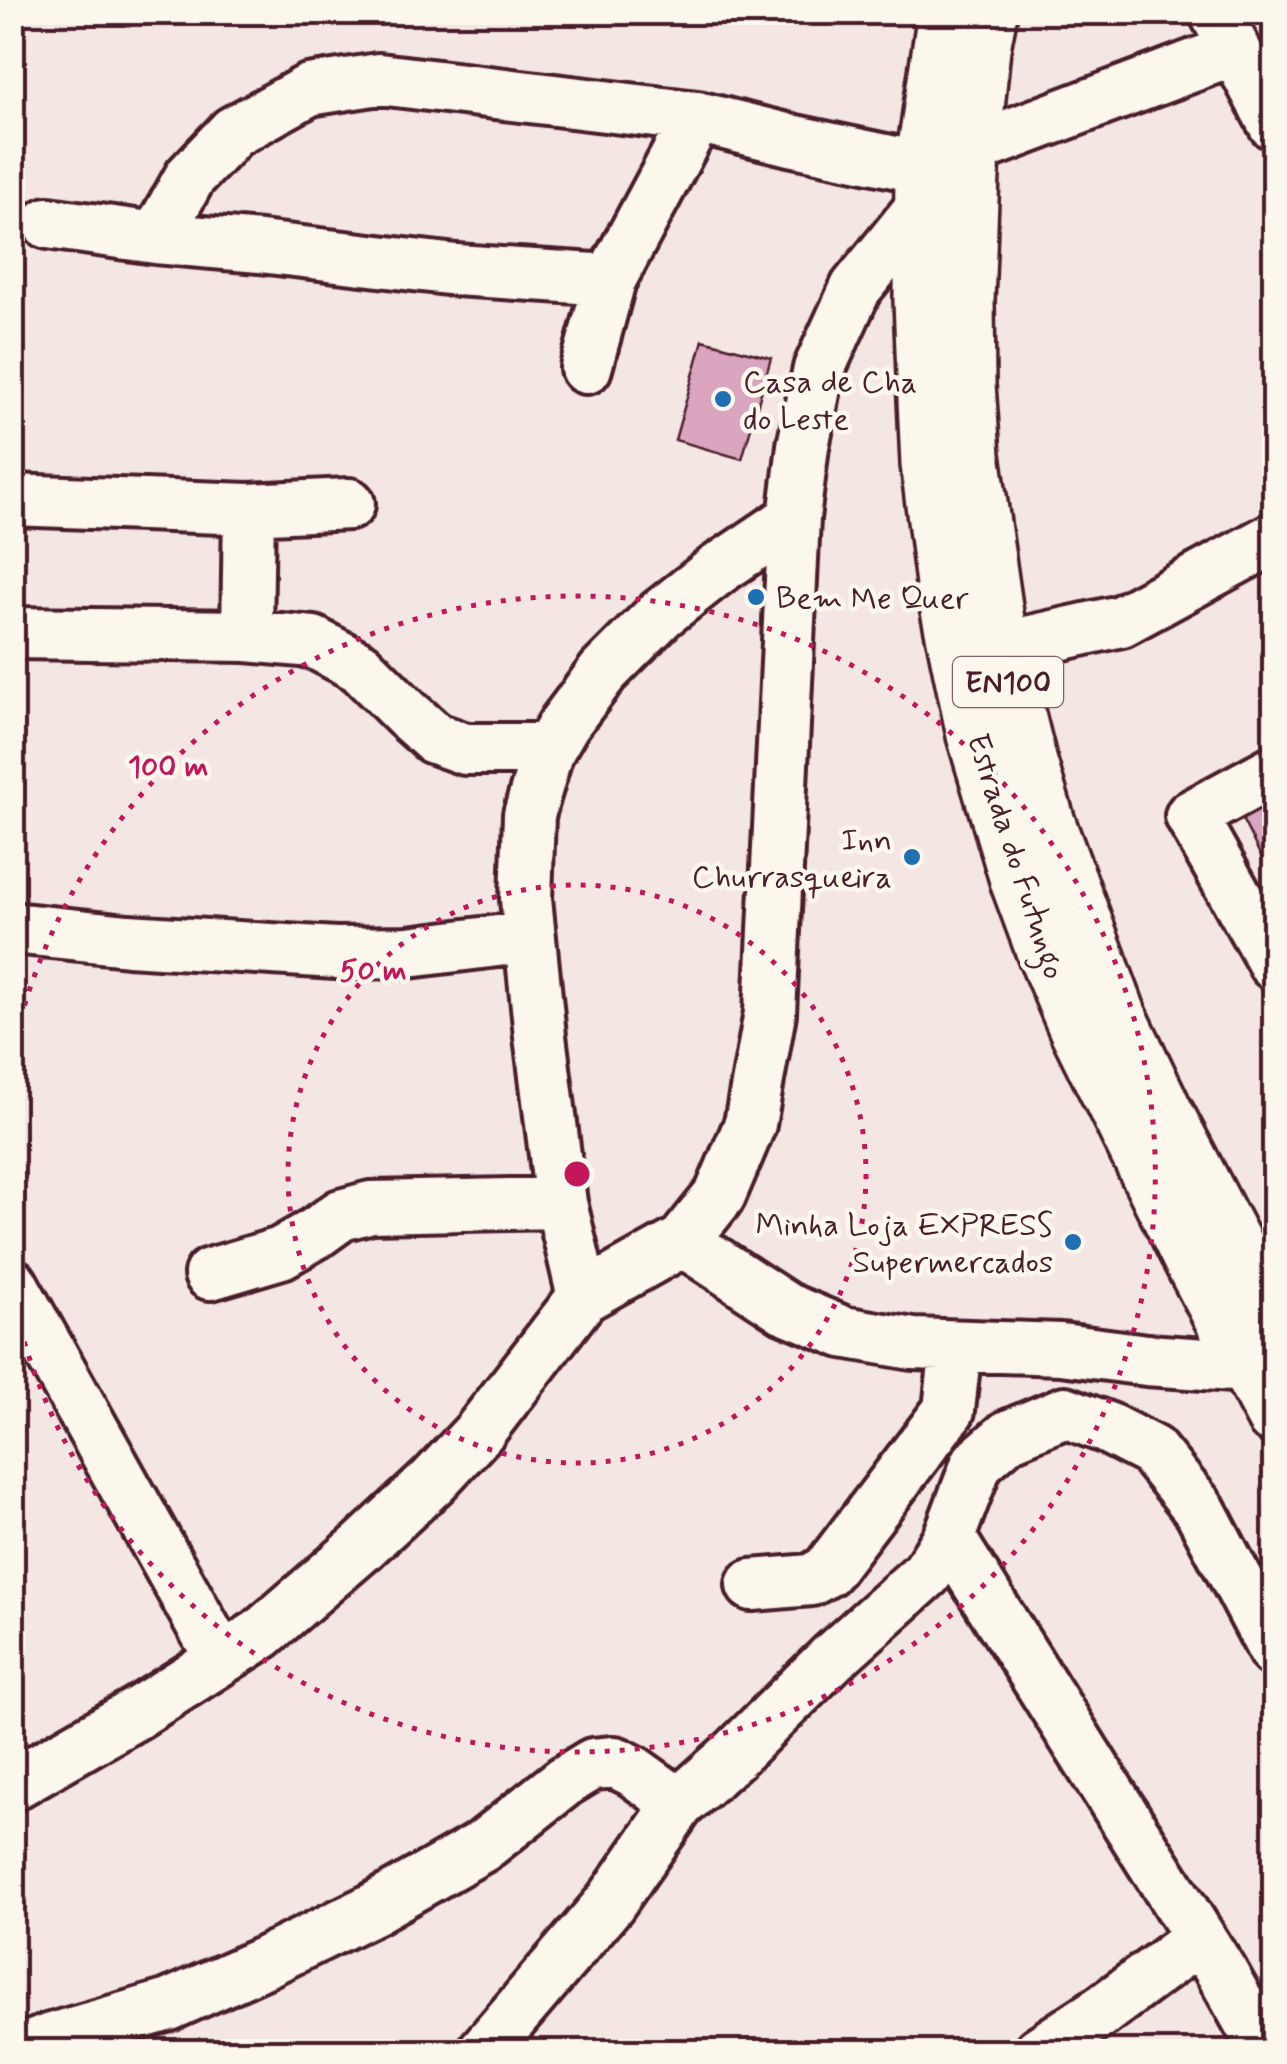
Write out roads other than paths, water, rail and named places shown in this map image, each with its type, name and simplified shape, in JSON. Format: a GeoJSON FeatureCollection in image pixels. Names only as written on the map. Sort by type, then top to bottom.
{"type":"FeatureCollection","features":[{"type":"Feature","properties":{"kind":"main road","name":"Estrada do Futungo"},"geometry":{"type":"LineString","coordinates":[[946,12],[939,174],[922,302],[929,464],[945,592],[975,735],[1020,883],[1076,1026],[1193,1263],[1261,1344]]}},
{"type":"Feature","properties":{"kind":"main road","name":"Estrada do Futungo"},"geometry":{"type":"LineString","coordinates":[[989,12],[982,48],[939,174],[966,302],[974,472],[1000,648],[1047,823],[1120,1017],[1164,1111],[1261,1344],[1274,1416]]}},
{"type":"Feature","properties":{"kind":"street"},"geometry":{"type":"LineString","coordinates":[[12,1785],[137,1713],[261,1634],[433,1481],[479,1432],[583,1297],[683,1241],[720,1195],[750,1124],[770,1014],[794,518],[803,446],[819,369],[856,288],[939,174],[1224,54],[1225,30]]}},
{"type":"Feature","properties":{"kind":"street"},"geometry":{"type":"LineString","coordinates":[[1225,30],[1274,124]]}},
{"type":"Feature","properties":{"kind":"street"},"geometry":{"type":"LineString","coordinates":[[156,238],[190,177],[233,132],[309,90],[378,79],[697,117],[939,174]]}},
{"type":"Feature","properties":{"kind":"street"},"geometry":{"type":"LineString","coordinates":[[586,368],[610,280],[697,117]]}},
{"type":"Feature","properties":{"kind":"street"},"geometry":{"type":"LineString","coordinates":[[48,223],[456,270],[610,280]]}},
{"type":"Feature","properties":{"kind":"street"},"geometry":{"type":"LineString","coordinates":[[12,500],[249,509],[350,504]]}},
{"type":"Feature","properties":{"kind":"street"},"geometry":{"type":"LineString","coordinates":[[248,636],[249,509]]}},
{"type":"Feature","properties":{"kind":"street"},"geometry":{"type":"LineString","coordinates":[[583,1297],[561,1203],[530,937],[526,900],[529,816],[549,749],[603,672],[661,614],[794,518]]}},
{"type":"Feature","properties":{"kind":"street"},"geometry":{"type":"LineString","coordinates":[[1000,648],[1121,622],[1274,538]]}},
{"type":"Feature","properties":{"kind":"street"},"geometry":{"type":"LineString","coordinates":[[12,634],[248,636],[313,642],[360,667],[434,738],[464,749],[549,749]]}},
{"type":"Feature","properties":{"kind":"street"},"geometry":{"type":"LineString","coordinates":[[1274,771],[1192,816],[1274,964]]}},
{"type":"Feature","properties":{"kind":"street"},"geometry":{"type":"LineString","coordinates":[[12,928],[128,940],[336,953],[408,952],[530,937]]}},
{"type":"Feature","properties":{"kind":"street"},"geometry":{"type":"LineString","coordinates":[[210,1274],[281,1253],[340,1215],[370,1206],[561,1203]]}},
{"type":"Feature","properties":{"kind":"street"},"geometry":{"type":"LineString","coordinates":[[683,1241],[785,1308],[843,1332],[913,1344],[1046,1349],[1147,1360],[1261,1344]]}},
{"type":"Feature","properties":{"kind":"street"},"geometry":{"type":"LineString","coordinates":[[12,1284],[221,1659]]}},
{"type":"Feature","properties":{"kind":"street"},"geometry":{"type":"LineString","coordinates":[[752,1585],[812,1580],[827,1571],[949,1410],[956,1346]]}},
{"type":"Feature","properties":{"kind":"street"},"geometry":{"type":"LineString","coordinates":[[949,1410],[1000,1409],[1011,1404],[1046,1349]]}},
{"type":"Feature","properties":{"kind":"street"},"geometry":{"type":"LineString","coordinates":[[1046,1349],[1065,1412]]}},
{"type":"Feature","properties":{"kind":"street"},"geometry":{"type":"LineString","coordinates":[[483,2052],[610,1902],[679,1804],[927,1572],[949,1537],[978,1463],[1008,1436],[1065,1412],[1152,1451],[1200,1510],[1274,1651]]}},
{"type":"Feature","properties":{"kind":"street"},"geometry":{"type":"LineString","coordinates":[[949,1537],[1222,1972],[1266,2052]]}},
{"type":"Feature","properties":{"kind":"street"},"geometry":{"type":"LineString","coordinates":[[18,2052],[169,2005],[374,1909],[482,1846],[593,1764],[615,1762],[679,1804]]}},
{"type":"Feature","properties":{"kind":"street"},"geometry":{"type":"LineString","coordinates":[[1039,2052],[1200,1938]]}},
{"type":"Feature","properties":{"kind":"place","name":"Casa de Cha do Leste"},"geometry":{"type":"Point","coordinates":[723,399]}},
{"type":"Feature","properties":{"kind":"place","name":"Bem Me Quer"},"geometry":{"type":"Point","coordinates":[756,597]}},
{"type":"Feature","properties":{"kind":"place","name":"Inn Churrasqueira"},"geometry":{"type":"Point","coordinates":[912,857]}},
{"type":"Feature","properties":{"kind":"place","name":"Minha Loja EXPRESS Supermercados"},"geometry":{"type":"Point","coordinates":[1073,1242]}}]}
